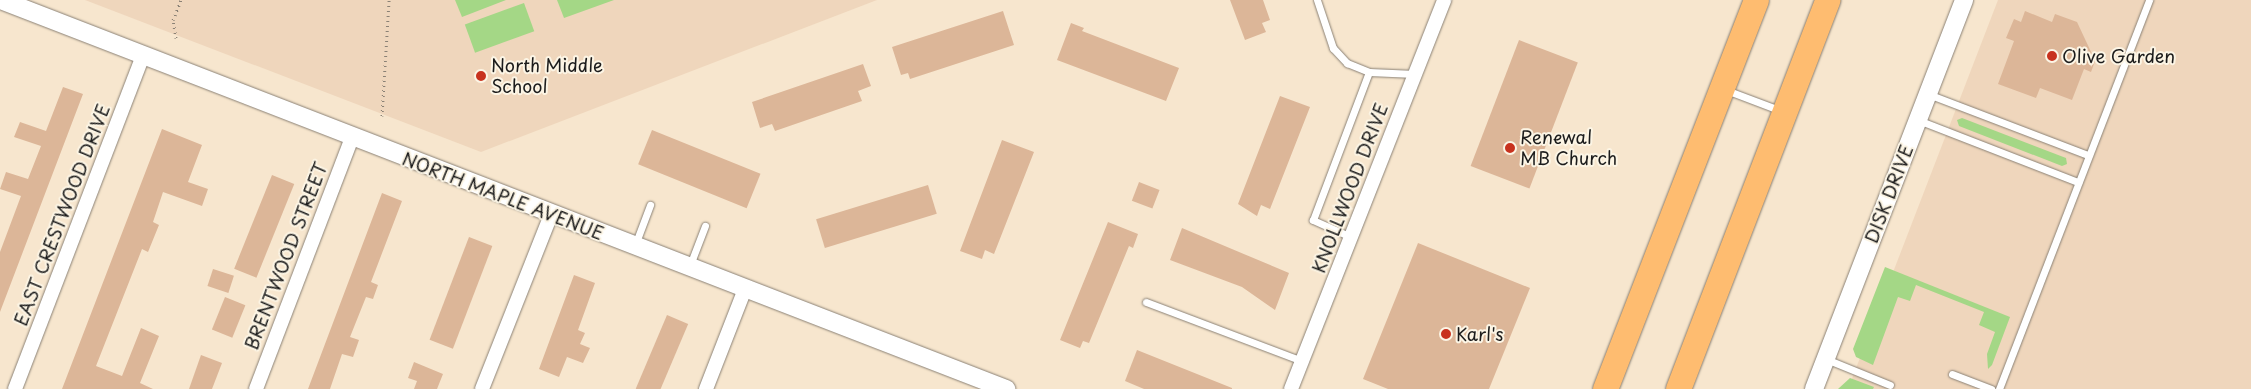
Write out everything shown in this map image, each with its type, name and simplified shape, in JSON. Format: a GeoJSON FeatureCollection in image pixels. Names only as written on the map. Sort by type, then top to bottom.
{"type":"FeatureCollection","features":[{"type":"Feature","properties":{"kind":"highway"},"geometry":{"type":"LineString","coordinates":[[1605,389],[1756,0]]}},
{"type":"Feature","properties":{"kind":"highway"},"geometry":{"type":"LineString","coordinates":[[1678,389],[1827,0]]}},
{"type":"Feature","properties":{"kind":"street","name":"NORTH MAPLE AVENUE"},"geometry":{"type":"LineString","coordinates":[[1,0],[550,215],[1006,389]]}},
{"type":"Feature","properties":{"kind":"street","name":"KNOLLWOOD DRIVE"},"geometry":{"type":"LineString","coordinates":[[1291,389],[1444,0]]}},
{"type":"Feature","properties":{"kind":"street","name":"DISK DRIVE"},"geometry":{"type":"LineString","coordinates":[[1814,389],[1964,0]]}},
{"type":"Feature","properties":{"kind":"street","name":"EAST CRESTWOOD DRIVE"},"geometry":{"type":"LineString","coordinates":[[15,389],[143,55]]}},
{"type":"Feature","properties":{"kind":"street","name":"BRENTWOOD STREET"},"geometry":{"type":"LineString","coordinates":[[256,389],[352,137]]}},
{"type":"Feature","properties":{"kind":"street"},"geometry":{"type":"LineString","coordinates":[[482,389],[550,215]]}},
{"type":"Feature","properties":{"kind":"street"},"geometry":{"type":"LineString","coordinates":[[706,389],[745,289]]}},
{"type":"Feature","properties":{"kind":"lane"},"geometry":{"type":"LineString","coordinates":[[1317,0],[1333,48],[1347,63],[1369,72],[1415,74]]}},
{"type":"Feature","properties":{"kind":"lane"},"geometry":{"type":"LineString","coordinates":[[1999,389],[2149,0]]}},
{"type":"Feature","properties":{"kind":"lane"},"geometry":{"type":"LineString","coordinates":[[1351,236],[1313,220],[1369,72]]}},
{"type":"Feature","properties":{"kind":"lane"},"geometry":{"type":"LineString","coordinates":[[1722,88],[1784,112]]}},
{"type":"Feature","properties":{"kind":"lane"},"geometry":{"type":"LineString","coordinates":[[1928,94],[2088,155]]}},
{"type":"Feature","properties":{"kind":"lane"},"geometry":{"type":"LineString","coordinates":[[1918,120],[2078,182]]}},
{"type":"Feature","properties":{"kind":"lane"},"geometry":{"type":"LineString","coordinates":[[634,247],[650,205]]}},
{"type":"Feature","properties":{"kind":"lane"},"geometry":{"type":"LineString","coordinates":[[689,268],[705,226]]}},
{"type":"Feature","properties":{"kind":"lane"},"geometry":{"type":"LineString","coordinates":[[1146,302],[1302,361]]}},
{"type":"Feature","properties":{"kind":"lane"},"geometry":{"type":"LineString","coordinates":[[1826,359],[1890,385]]}},
{"type":"Feature","properties":{"kind":"lane"},"geometry":{"type":"LineString","coordinates":[[1952,374],[1991,389]]}},
{"type":"Feature","properties":{"kind":"path"},"geometry":{"type":"LineString","coordinates":[[176,38],[173,20],[181,0]]}},
{"type":"Feature","properties":{"kind":"path"},"geometry":{"type":"LineString","coordinates":[[382,116],[389,0]]}},
{"type":"Feature","properties":{"kind":"shaded area","name":"North Middle School"},"geometry":{"type":"Polygon","coordinates":[[[85,0],[877,0],[481,152],[85,0]]]}},
{"type":"Feature","properties":{"kind":"shaded area"},"geometry":{"type":"Polygon","coordinates":[[[1998,0],[2251,0],[2251,389],[1848,389],[1998,0]]]}},
{"type":"Feature","properties":{"kind":"green space"},"geometry":{"type":"Polygon","coordinates":[[[455,0],[506,0],[462,17],[455,0]]]}},
{"type":"Feature","properties":{"kind":"green space"},"geometry":{"type":"Polygon","coordinates":[[[557,0],[614,0],[564,18],[557,0]]]}},
{"type":"Feature","properties":{"kind":"green space"},"geometry":{"type":"Polygon","coordinates":[[[524,3],[534,31],[475,53],[465,25],[524,3]]]}},
{"type":"Feature","properties":{"kind":"green space"},"geometry":{"type":"Polygon","coordinates":[[[1962,118],[2066,158],[2067,164],[2062,166],[1959,126],[1957,120],[1962,118]]]}},
{"type":"Feature","properties":{"kind":"green space"},"geometry":{"type":"Polygon","coordinates":[[[1885,267],[2010,317],[1992,365],[1988,369],[1987,354],[1995,332],[1979,325],[1984,312],[1916,285],[1910,301],[1898,297],[1873,365],[1856,357],[1853,349],[1885,267]]]}},
{"type":"Feature","properties":{"kind":"green space"},"geometry":{"type":"Polygon","coordinates":[[[1850,378],[1874,387],[1873,389],[1838,389],[1850,378]]]}},
{"type":"Feature","properties":{"kind":"building"},"geometry":{"type":"Polygon","coordinates":[[[1230,0],[1263,0],[1270,20],[1262,23],[1266,32],[1245,40],[1230,0]]]}},
{"type":"Feature","properties":{"kind":"building"},"geometry":{"type":"Polygon","coordinates":[[[1003,11],[1014,45],[910,79],[908,73],[901,75],[892,47],[1003,11]]]}},
{"type":"Feature","properties":{"kind":"building","name":"Olive Garden"},"geometry":{"type":"Polygon","coordinates":[[[2025,11],[2052,22],[2055,14],[2077,22],[2092,54],[2097,56],[2091,72],[2084,69],[2072,100],[2040,88],[2036,98],[1998,84],[2014,41],[2006,38],[2014,19],[2021,22],[2025,11]]]}},
{"type":"Feature","properties":{"kind":"building"},"geometry":{"type":"Polygon","coordinates":[[[1071,23],[1084,28],[1082,31],[1179,68],[1166,101],[1057,60],[1071,23]]]}},
{"type":"Feature","properties":{"kind":"building"},"geometry":{"type":"Polygon","coordinates":[[[1519,40],[1578,63],[1529,189],[1471,166],[1519,40]]]}},
{"type":"Feature","properties":{"kind":"building"},"geometry":{"type":"Polygon","coordinates":[[[863,64],[871,86],[858,91],[862,101],[775,131],[772,124],[760,128],[752,102],[863,64]]]}},
{"type":"Feature","properties":{"kind":"building"},"geometry":{"type":"Polygon","coordinates":[[[63,87],[83,94],[0,312],[0,252],[21,196],[0,189],[6,172],[28,179],[41,146],[14,137],[20,122],[46,131],[63,87]]]}},
{"type":"Feature","properties":{"kind":"building"},"geometry":{"type":"Polygon","coordinates":[[[1280,96],[1310,107],[1270,209],[1261,205],[1257,216],[1238,204],[1280,96]]]}},
{"type":"Feature","properties":{"kind":"building"},"geometry":{"type":"Polygon","coordinates":[[[162,129],[202,145],[188,182],[208,189],[202,206],[163,192],[153,222],[159,225],[148,252],[142,249],[96,366],[122,376],[141,328],[159,336],[140,383],[153,389],[62,389],[162,129]]]}},
{"type":"Feature","properties":{"kind":"building"},"geometry":{"type":"Polygon","coordinates":[[[652,130],[760,174],[747,208],[638,164],[652,130]]]}},
{"type":"Feature","properties":{"kind":"building"},"geometry":{"type":"Polygon","coordinates":[[[1002,140],[1034,152],[994,254],[985,250],[982,259],[960,251],[1002,140]]]}},
{"type":"Feature","properties":{"kind":"building"},"geometry":{"type":"Polygon","coordinates":[[[272,175],[294,184],[256,278],[234,269],[272,175]]]}},
{"type":"Feature","properties":{"kind":"building"},"geometry":{"type":"Polygon","coordinates":[[[1139,182],[1160,190],[1152,209],[1132,201],[1139,182]]]}},
{"type":"Feature","properties":{"kind":"building"},"geometry":{"type":"Polygon","coordinates":[[[928,185],[937,214],[825,248],[816,219],[928,185]]]}},
{"type":"Feature","properties":{"kind":"building"},"geometry":{"type":"Polygon","coordinates":[[[382,193],[402,201],[371,282],[378,285],[373,299],[366,297],[350,337],[359,340],[353,357],[342,354],[330,389],[308,389],[382,193]]]}},
{"type":"Feature","properties":{"kind":"building"},"geometry":{"type":"Polygon","coordinates":[[[1108,222],[1138,234],[1133,248],[1129,246],[1089,343],[1083,341],[1080,348],[1060,340],[1108,222]]]}},
{"type":"Feature","properties":{"kind":"building"},"geometry":{"type":"Polygon","coordinates":[[[1182,228],[1289,273],[1275,310],[1242,287],[1170,260],[1182,228]]]}},
{"type":"Feature","properties":{"kind":"building"},"geometry":{"type":"Polygon","coordinates":[[[469,237],[492,246],[453,349],[430,340],[469,237]]]}},
{"type":"Feature","properties":{"kind":"building","name":"Karl's"},"geometry":{"type":"Polygon","coordinates":[[[1418,243],[1530,288],[1489,389],[1388,389],[1363,379],[1418,243]]]}},
{"type":"Feature","properties":{"kind":"building"},"geometry":{"type":"Polygon","coordinates":[[[213,269],[234,276],[228,293],[207,286],[213,269]]]}},
{"type":"Feature","properties":{"kind":"building"},"geometry":{"type":"Polygon","coordinates":[[[574,275],[595,283],[578,330],[585,333],[580,344],[590,348],[583,363],[567,357],[559,377],[539,369],[574,275]]]}},
{"type":"Feature","properties":{"kind":"building"},"geometry":{"type":"Polygon","coordinates":[[[225,297],[245,305],[232,338],[212,329],[225,297]]]}},
{"type":"Feature","properties":{"kind":"building"},"geometry":{"type":"Polygon","coordinates":[[[667,315],[688,324],[661,389],[636,389],[667,315]]]}},
{"type":"Feature","properties":{"kind":"building"},"geometry":{"type":"Polygon","coordinates":[[[1137,350],[1232,389],[1144,389],[1125,381],[1137,350]]]}},
{"type":"Feature","properties":{"kind":"building"},"geometry":{"type":"Polygon","coordinates":[[[201,355],[222,363],[212,389],[189,389],[201,355]]]}},
{"type":"Feature","properties":{"kind":"building"},"geometry":{"type":"Polygon","coordinates":[[[414,362],[443,374],[437,389],[414,389],[417,381],[408,378],[414,362]]]}},
{"type":"Feature","properties":{"kind":"place","name":"Olive Garden"},"geometry":{"type":"Point","coordinates":[2052,56]}},
{"type":"Feature","properties":{"kind":"place","name":"North Middle School"},"geometry":{"type":"Point","coordinates":[481,76]}},
{"type":"Feature","properties":{"kind":"place","name":"Renewal MB Church"},"geometry":{"type":"Point","coordinates":[1510,148]}},
{"type":"Feature","properties":{"kind":"place","name":"Karl's"},"geometry":{"type":"Point","coordinates":[1446,334]}}]}
